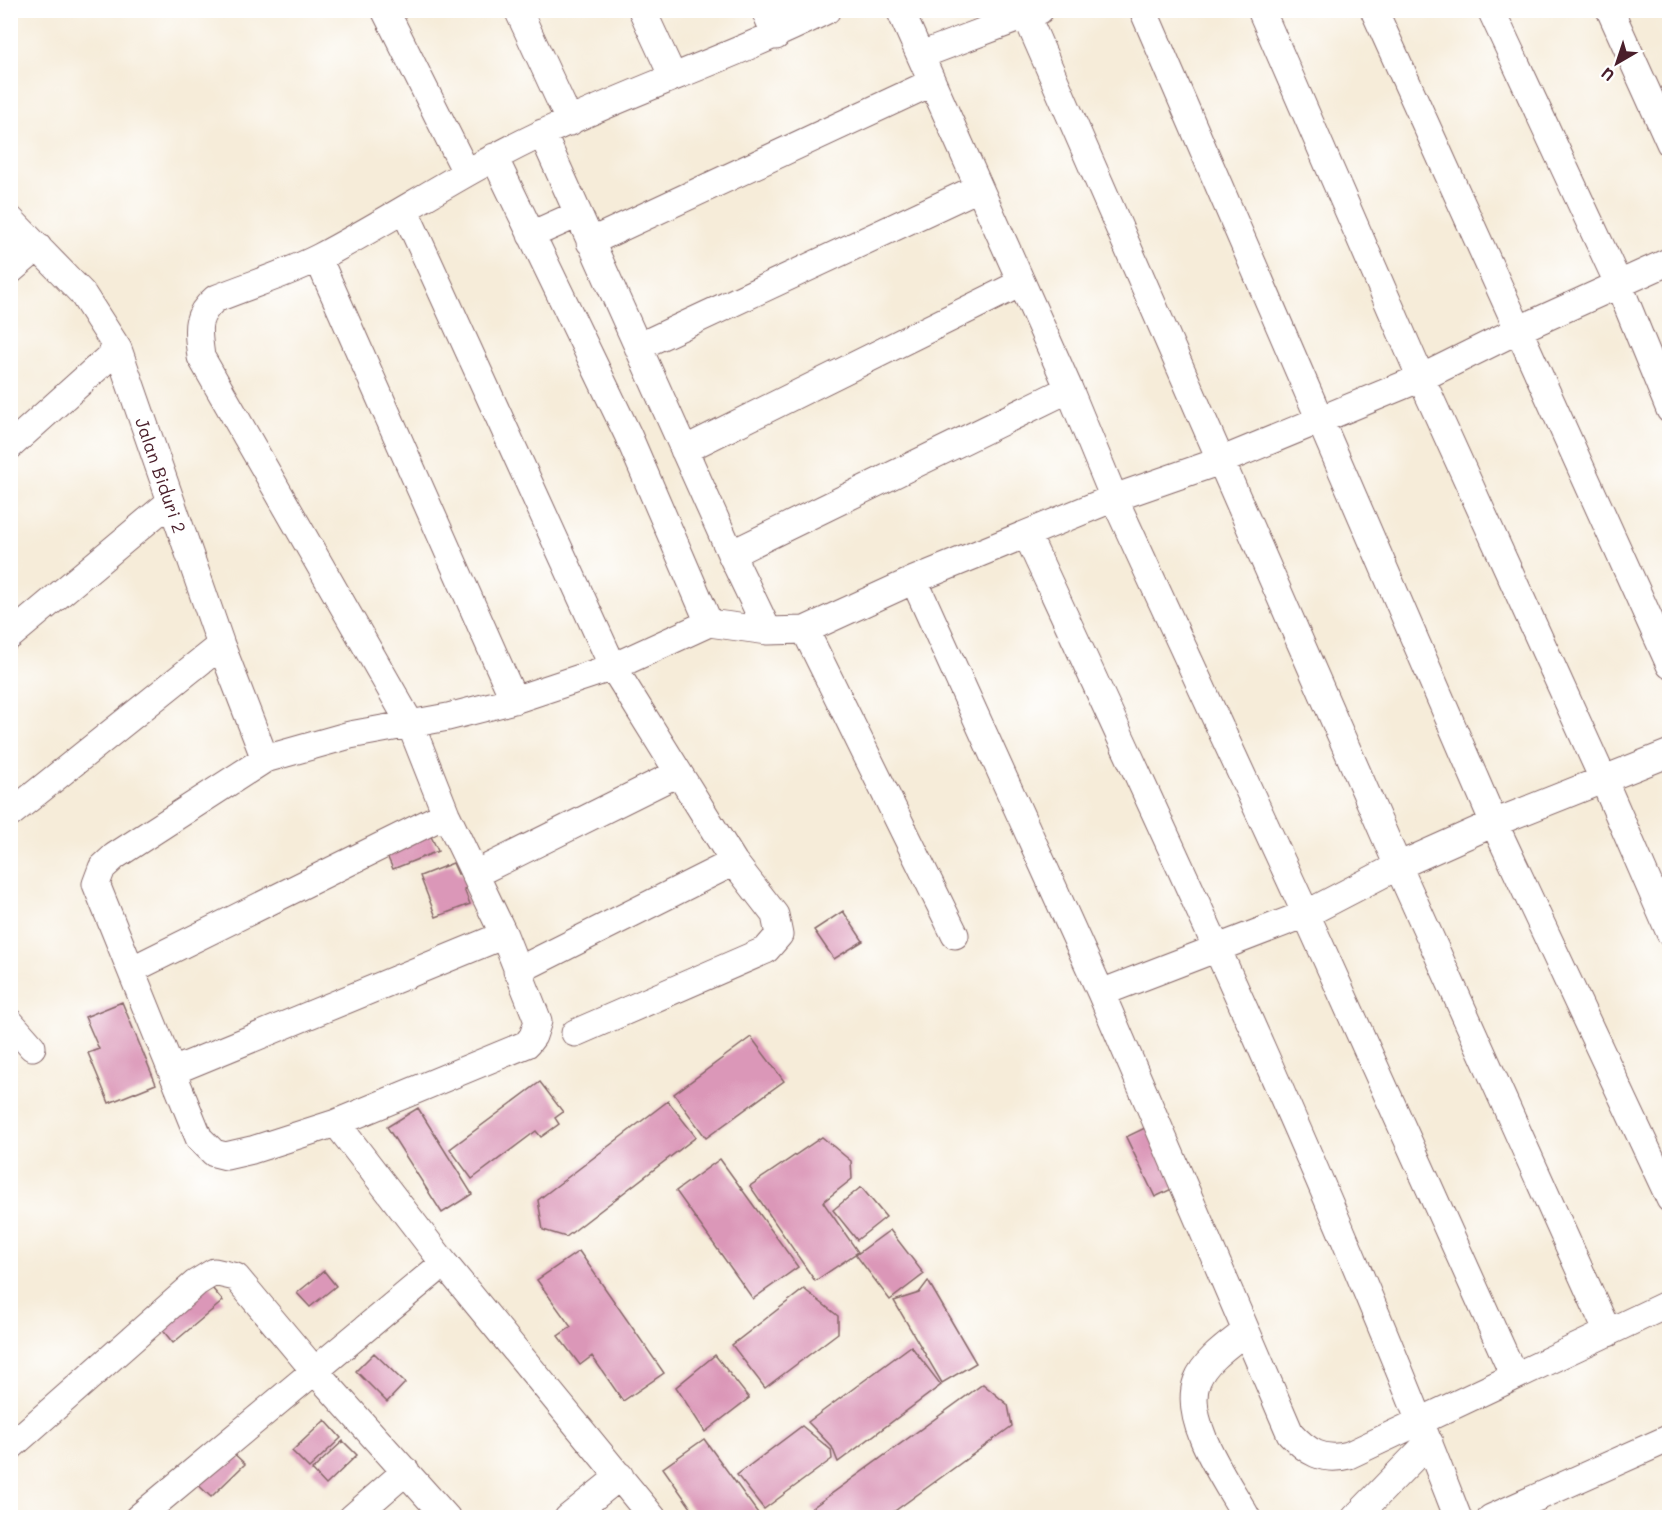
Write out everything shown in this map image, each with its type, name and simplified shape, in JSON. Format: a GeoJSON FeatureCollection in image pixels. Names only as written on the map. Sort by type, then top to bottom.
{"type":"FeatureCollection","features":[{"type":"Feature","properties":{"kind":"street"},"geometry":{"type":"LineString","coordinates":[[385,10],[466,172]]}},
{"type":"Feature","properties":{"kind":"street"},"geometry":{"type":"LineString","coordinates":[[518,10],[570,122]]}},
{"type":"Feature","properties":{"kind":"street"},"geometry":{"type":"LineString","coordinates":[[642,10],[673,77]]}},
{"type":"Feature","properties":{"kind":"street"},"geometry":{"type":"LineString","coordinates":[[765,10],[776,36]]}},
{"type":"Feature","properties":{"kind":"street"},"geometry":{"type":"LineString","coordinates":[[826,10],[776,36],[673,77],[494,157],[405,211],[318,258],[215,299],[205,308],[197,323],[201,357],[410,723],[446,814],[504,935],[538,1021],[533,1036],[527,1044],[336,1123],[252,1150],[226,1156],[214,1153],[199,1138],[96,884],[102,868],[116,856],[265,759],[350,735],[410,723],[448,717],[514,700],[613,667],[709,623],[768,631],[805,630],[914,580],[1114,498],[1223,460],[1421,378],[1618,283],[1670,261]]}},
{"type":"Feature","properties":{"kind":"street"},"geometry":{"type":"LineString","coordinates":[[900,10],[1114,498],[1306,914],[1514,1376]]}},
{"type":"Feature","properties":{"kind":"street"},"geometry":{"type":"LineString","coordinates":[[1143,10],[1494,823],[1670,1199]]}},
{"type":"Feature","properties":{"kind":"street"},"geometry":{"type":"LineString","coordinates":[[1261,10],[1421,378],[1604,781],[1670,933]]}},
{"type":"Feature","properties":{"kind":"street"},"geometry":{"type":"LineString","coordinates":[[1374,10],[1670,665]]}},
{"type":"Feature","properties":{"kind":"street"},"geometry":{"type":"LineString","coordinates":[[1491,10],[1618,283],[1670,410]]}},
{"type":"Feature","properties":{"kind":"street"},"geometry":{"type":"LineString","coordinates":[[1610,10],[1670,143]]}},
{"type":"Feature","properties":{"kind":"street"},"geometry":{"type":"LineString","coordinates":[[921,55],[1034,14],[1398,866],[1608,1333]]}},
{"type":"Feature","properties":{"kind":"street"},"geometry":{"type":"LineString","coordinates":[[590,242],[931,83]]}},
{"type":"Feature","properties":{"kind":"street"},"geometry":{"type":"LineString","coordinates":[[542,134],[731,554],[768,631]]}},
{"type":"Feature","properties":{"kind":"street"},"geometry":{"type":"LineString","coordinates":[[494,157],[628,435],[709,623]]}},
{"type":"Feature","properties":{"kind":"street"},"geometry":{"type":"LineString","coordinates":[[638,347],[978,188]]}},
{"type":"Feature","properties":{"kind":"street"},"geometry":{"type":"LineString","coordinates":[[405,211],[613,667],[734,862],[775,915],[779,935],[766,950],[575,1033]]}},
{"type":"Feature","properties":{"kind":"street"},"geometry":{"type":"LineString","coordinates":[[531,235],[578,214]]}},
{"type":"Feature","properties":{"kind":"street","name":"Jalan Biduri 2"},"geometry":{"type":"LineString","coordinates":[[10,219],[82,293],[118,349],[221,645],[265,759]]}},
{"type":"Feature","properties":{"kind":"street"},"geometry":{"type":"LineString","coordinates":[[10,272],[38,247]]}},
{"type":"Feature","properties":{"kind":"street"},"geometry":{"type":"LineString","coordinates":[[318,258],[514,700]]}},
{"type":"Feature","properties":{"kind":"street"},"geometry":{"type":"LineString","coordinates":[[684,450],[1021,283]]}},
{"type":"Feature","properties":{"kind":"street"},"geometry":{"type":"LineString","coordinates":[[10,446],[118,349]]}},
{"type":"Feature","properties":{"kind":"street"},"geometry":{"type":"LineString","coordinates":[[731,554],[1068,389]]}},
{"type":"Feature","properties":{"kind":"street"},"geometry":{"type":"LineString","coordinates":[[10,636],[170,502]]}},
{"type":"Feature","properties":{"kind":"street"},"geometry":{"type":"LineString","coordinates":[[1027,535],[1218,949],[1426,1432],[1458,1518]]}},
{"type":"Feature","properties":{"kind":"street"},"geometry":{"type":"LineString","coordinates":[[914,580],[1101,993],[1290,1433],[1304,1448],[1320,1456],[1338,1458],[1426,1432],[1514,1376],[1670,1303]]}},
{"type":"Feature","properties":{"kind":"street"},"geometry":{"type":"LineString","coordinates":[[805,630],[955,935]]}},
{"type":"Feature","properties":{"kind":"street"},"geometry":{"type":"LineString","coordinates":[[10,814],[221,645]]}},
{"type":"Feature","properties":{"kind":"street"},"geometry":{"type":"LineString","coordinates":[[1101,993],[1306,914],[1398,866],[1494,823],[1670,753]]}},
{"type":"Feature","properties":{"kind":"street"},"geometry":{"type":"LineString","coordinates":[[475,874],[678,773]]}},
{"type":"Feature","properties":{"kind":"street"},"geometry":{"type":"LineString","coordinates":[[132,970],[446,814]]}},
{"type":"Feature","properties":{"kind":"street"},"geometry":{"type":"LineString","coordinates":[[517,970],[734,862]]}},
{"type":"Feature","properties":{"kind":"street"},"geometry":{"type":"LineString","coordinates":[[173,1071],[504,935]]}},
{"type":"Feature","properties":{"kind":"street"},"geometry":{"type":"LineString","coordinates":[[10,1022],[32,1047]]}},
{"type":"Feature","properties":{"kind":"street"},"geometry":{"type":"LineString","coordinates":[[336,1123],[444,1263],[653,1518]]}},
{"type":"Feature","properties":{"kind":"street"},"geometry":{"type":"LineString","coordinates":[[138,1518],[444,1263]]}},
{"type":"Feature","properties":{"kind":"street"},"geometry":{"type":"LineString","coordinates":[[10,1447],[196,1284],[214,1272],[236,1277],[314,1370],[447,1518]]}},
{"type":"Feature","properties":{"kind":"street"},"geometry":{"type":"LineString","coordinates":[[1246,1331],[1215,1356],[1197,1380],[1194,1410],[1203,1439],[1247,1518]]}},
{"type":"Feature","properties":{"kind":"street"},"geometry":{"type":"LineString","coordinates":[[1355,1518],[1426,1432]]}},
{"type":"Feature","properties":{"kind":"street"},"geometry":{"type":"LineString","coordinates":[[1491,1518],[1670,1438]]}},
{"type":"Feature","properties":{"kind":"street"},"geometry":{"type":"LineString","coordinates":[[352,1518],[406,1471]]}},
{"type":"Feature","properties":{"kind":"street"},"geometry":{"type":"LineString","coordinates":[[568,1518],[620,1476]]}},
{"type":"Feature","properties":{"kind":"building"},"geometry":{"type":"Polygon","coordinates":[[[428,830],[438,851],[393,869],[384,849],[428,830]]]}},
{"type":"Feature","properties":{"kind":"building"},"geometry":{"type":"Polygon","coordinates":[[[453,863],[458,874],[462,873],[468,888],[464,889],[470,904],[436,917],[420,876],[453,863]]]}},
{"type":"Feature","properties":{"kind":"building"},"geometry":{"type":"Polygon","coordinates":[[[843,911],[863,941],[834,959],[814,930],[843,911]]]}},
{"type":"Feature","properties":{"kind":"building"},"geometry":{"type":"Polygon","coordinates":[[[122,1002],[156,1084],[109,1103],[88,1053],[99,1049],[85,1017],[122,1002]]]}},
{"type":"Feature","properties":{"kind":"building"},"geometry":{"type":"Polygon","coordinates":[[[751,1037],[784,1081],[706,1138],[674,1094],[751,1037]]]}},
{"type":"Feature","properties":{"kind":"building"},"geometry":{"type":"Polygon","coordinates":[[[540,1082],[563,1112],[555,1118],[559,1124],[541,1137],[536,1131],[472,1179],[450,1149],[540,1082]]]}},
{"type":"Feature","properties":{"kind":"building"},"geometry":{"type":"Polygon","coordinates":[[[668,1101],[696,1137],[566,1237],[543,1230],[538,1200],[668,1101]]]}},
{"type":"Feature","properties":{"kind":"building"},"geometry":{"type":"Polygon","coordinates":[[[418,1108],[472,1194],[442,1213],[387,1127],[418,1108]]]}},
{"type":"Feature","properties":{"kind":"building"},"geometry":{"type":"Polygon","coordinates":[[[1147,1127],[1176,1187],[1155,1197],[1126,1137],[1147,1127]]]}},
{"type":"Feature","properties":{"kind":"building"},"geometry":{"type":"Polygon","coordinates":[[[822,1137],[851,1161],[852,1179],[823,1202],[858,1252],[815,1281],[750,1186],[822,1137]]]}},
{"type":"Feature","properties":{"kind":"building"},"geometry":{"type":"Polygon","coordinates":[[[720,1159],[798,1267],[753,1299],[676,1191],[720,1159]]]}},
{"type":"Feature","properties":{"kind":"building"},"geometry":{"type":"Polygon","coordinates":[[[861,1187],[886,1217],[857,1240],[833,1210],[861,1187]]]}},
{"type":"Feature","properties":{"kind":"building"},"geometry":{"type":"Polygon","coordinates":[[[890,1230],[924,1274],[890,1300],[856,1255],[890,1230]]]}},
{"type":"Feature","properties":{"kind":"building"},"geometry":{"type":"Polygon","coordinates":[[[579,1251],[664,1373],[623,1401],[592,1356],[580,1365],[558,1336],[571,1327],[537,1280],[579,1251]]]}},
{"type":"Feature","properties":{"kind":"building"},"geometry":{"type":"Polygon","coordinates":[[[324,1271],[336,1286],[310,1307],[297,1293],[324,1271]]]}},
{"type":"Feature","properties":{"kind":"building"},"geometry":{"type":"Polygon","coordinates":[[[206,1281],[223,1301],[173,1343],[157,1323],[206,1281]]]}},
{"type":"Feature","properties":{"kind":"building"},"geometry":{"type":"Polygon","coordinates":[[[928,1281],[976,1363],[942,1383],[894,1301],[919,1293],[928,1281]]]}},
{"type":"Feature","properties":{"kind":"building"},"geometry":{"type":"Polygon","coordinates":[[[804,1289],[838,1316],[838,1333],[765,1388],[732,1345],[804,1289]]]}},
{"type":"Feature","properties":{"kind":"building"},"geometry":{"type":"Polygon","coordinates":[[[911,1346],[941,1385],[838,1462],[832,1447],[808,1422],[911,1346]]]}},
{"type":"Feature","properties":{"kind":"building"},"geometry":{"type":"Polygon","coordinates":[[[374,1353],[405,1383],[387,1402],[356,1371],[374,1353]]]}},
{"type":"Feature","properties":{"kind":"building"},"geometry":{"type":"Polygon","coordinates":[[[715,1355],[749,1398],[705,1432],[676,1387],[715,1355]]]}},
{"type":"Feature","properties":{"kind":"building"},"geometry":{"type":"Polygon","coordinates":[[[983,1384],[1008,1405],[1012,1426],[885,1518],[819,1518],[812,1508],[983,1384]]]}},
{"type":"Feature","properties":{"kind":"building"},"geometry":{"type":"Polygon","coordinates":[[[325,1420],[341,1438],[309,1468],[292,1451],[325,1420]]]}},
{"type":"Feature","properties":{"kind":"building"},"geometry":{"type":"Polygon","coordinates":[[[802,1426],[831,1450],[832,1459],[764,1509],[737,1475],[802,1426]]]}},
{"type":"Feature","properties":{"kind":"building"},"geometry":{"type":"Polygon","coordinates":[[[704,1439],[760,1516],[758,1518],[698,1518],[663,1468],[704,1439]]]}},
{"type":"Feature","properties":{"kind":"building"},"geometry":{"type":"Polygon","coordinates":[[[343,1441],[357,1455],[326,1485],[312,1470],[343,1441]]]}},
{"type":"Feature","properties":{"kind":"building"},"geometry":{"type":"Polygon","coordinates":[[[228,1448],[245,1464],[211,1497],[194,1481],[228,1448]]]}}]}
